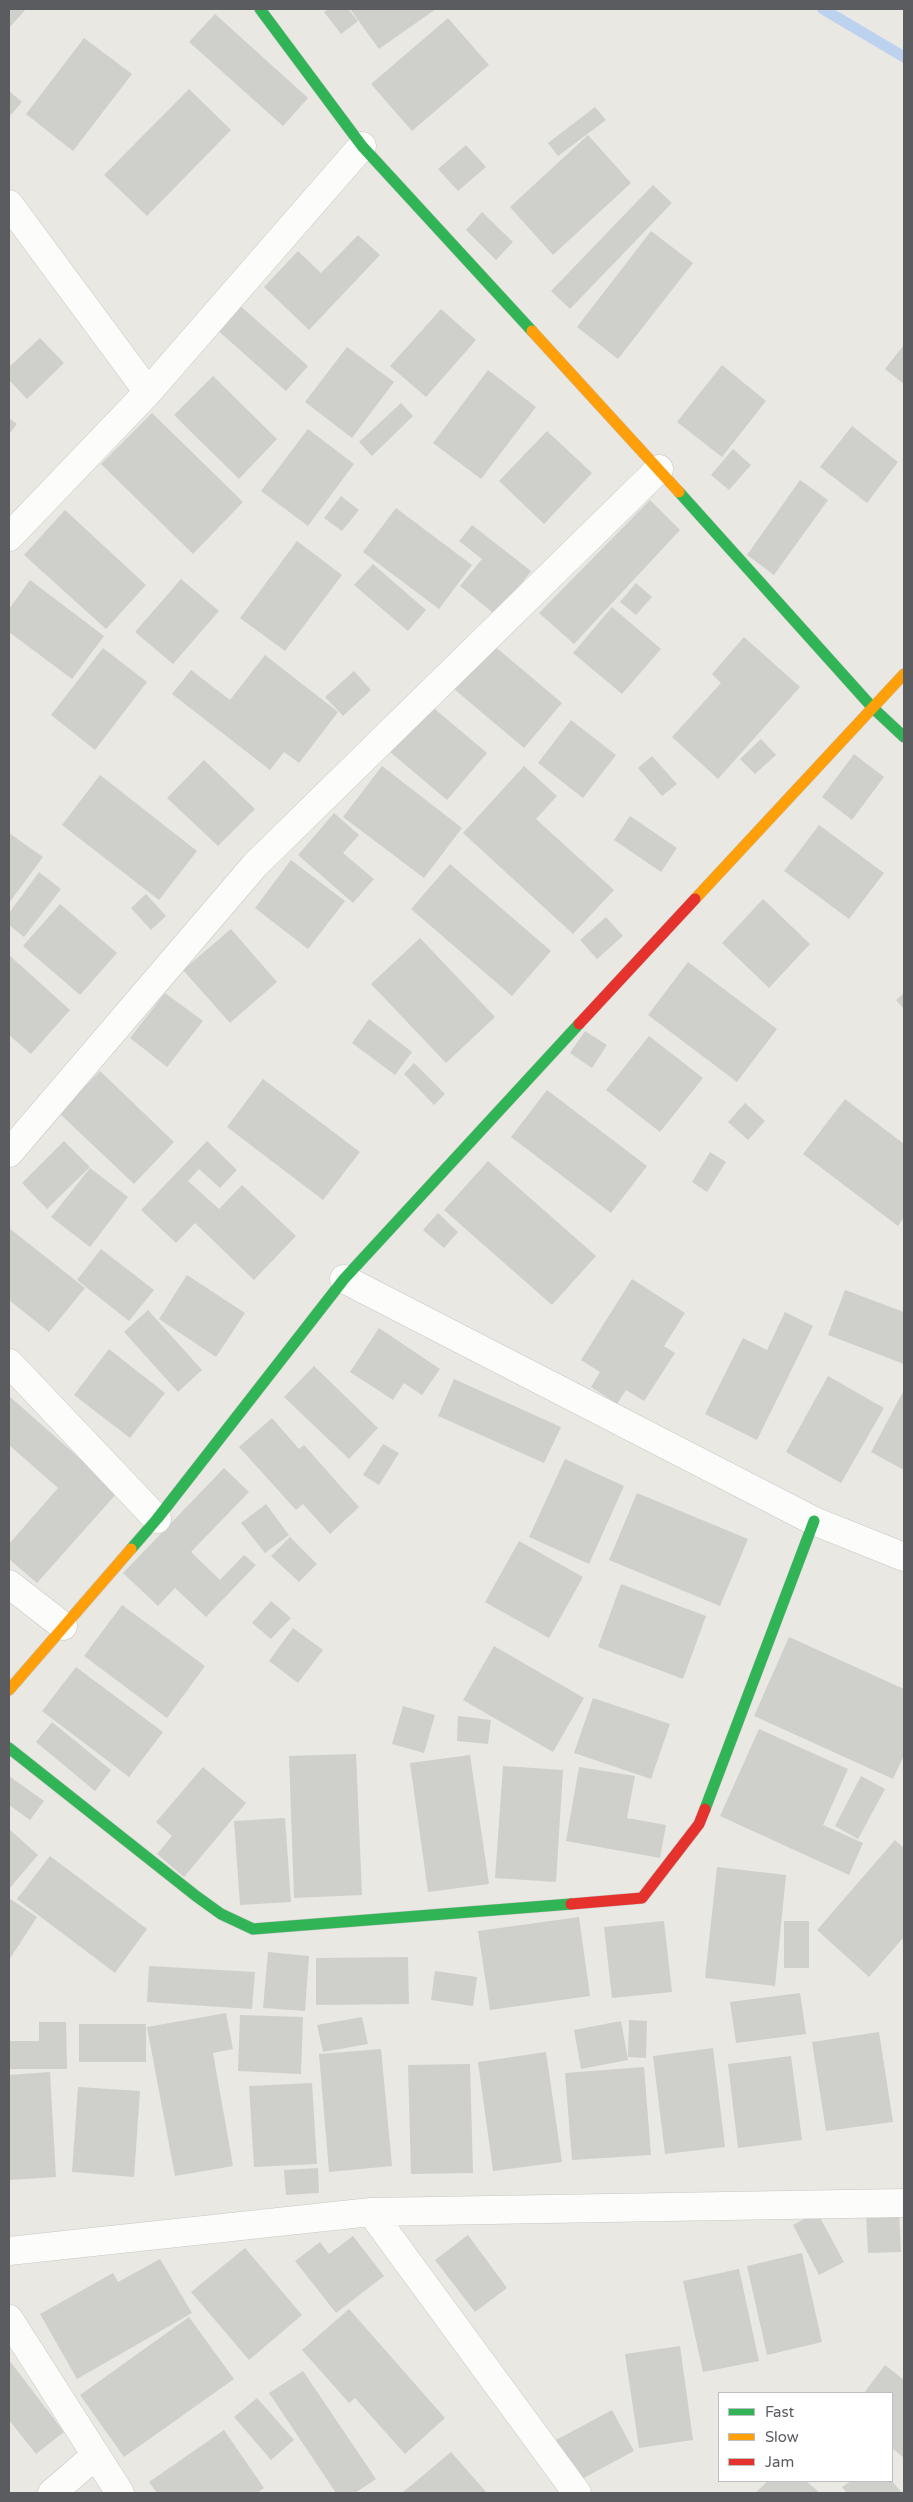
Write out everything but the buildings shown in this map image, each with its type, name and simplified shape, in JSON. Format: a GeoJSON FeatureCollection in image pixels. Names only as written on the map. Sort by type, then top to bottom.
{"type":"FeatureCollection","features":[{"type":"Feature","properties":{"kind":"street"},"geometry":{"type":"LineString","coordinates":[[260,9],[362,146],[659,469],[872,707],[904,737]]}},
{"type":"Feature","properties":{"kind":"street"},"geometry":{"type":"LineString","coordinates":[[9,537],[148,392],[362,146]]}},
{"type":"Feature","properties":{"kind":"street"},"geometry":{"type":"LineString","coordinates":[[9,204],[148,392]]}},
{"type":"Feature","properties":{"kind":"street"},"geometry":{"type":"LineString","coordinates":[[9,1153],[255,865],[659,469]]}},
{"type":"Feature","properties":{"kind":"street"},"geometry":{"type":"LineString","coordinates":[[9,1690],[156,1519],[344,1279],[904,674]]}},
{"type":"Feature","properties":{"kind":"street"},"geometry":{"type":"LineString","coordinates":[[344,1279],[814,1521],[904,1557]]}},
{"type":"Feature","properties":{"kind":"street"},"geometry":{"type":"LineString","coordinates":[[9,1363],[156,1519]]}},
{"type":"Feature","properties":{"kind":"street"},"geometry":{"type":"LineString","coordinates":[[9,1748],[196,1896],[221,1914],[252,1929],[642,1898],[698,1824],[814,1521]]}},
{"type":"Feature","properties":{"kind":"street"},"geometry":{"type":"LineString","coordinates":[[9,1584],[63,1626]]}},
{"type":"Feature","properties":{"kind":"street"},"geometry":{"type":"LineString","coordinates":[[9,2251],[371,2212],[904,2203]]}},
{"type":"Feature","properties":{"kind":"street"},"geometry":{"type":"LineString","coordinates":[[371,2212],[577,2493]]}},
{"type":"Feature","properties":{"kind":"street"},"geometry":{"type":"LineString","coordinates":[[9,2319],[120,2493]]}},
{"type":"Feature","properties":{"kind":"street"},"geometry":{"type":"LineString","coordinates":[[52,2493],[96,2455]]}},
{"type":"Feature","properties":{"kind":"waterway"},"geometry":{"type":"LineString","coordinates":[[823,9],[904,57]]}},
{"type":"Feature","properties":{"kind":"traffic: fast"},"geometry":{"type":"LineString","coordinates":[[260,9],[362,146],[532,331]]}},
{"type":"Feature","properties":{"kind":"traffic: fast"},"geometry":{"type":"LineString","coordinates":[[679,492],[872,707],[904,737]]}},
{"type":"Feature","properties":{"kind":"traffic: fast"},"geometry":{"type":"LineString","coordinates":[[131,1549],[157,1519],[344,1279],[579,1024]]}},
{"type":"Feature","properties":{"kind":"traffic: fast"},"geometry":{"type":"LineString","coordinates":[[705,1809],[814,1521]]}},
{"type":"Feature","properties":{"kind":"traffic: fast"},"geometry":{"type":"LineString","coordinates":[[9,1748],[196,1896],[221,1914],[253,1929],[571,1904]]}},
{"type":"Feature","properties":{"kind":"traffic: slow"},"geometry":{"type":"LineString","coordinates":[[532,331],[679,492]]}},
{"type":"Feature","properties":{"kind":"traffic: slow"},"geometry":{"type":"LineString","coordinates":[[695,899],[904,674]]}},
{"type":"Feature","properties":{"kind":"traffic: slow"},"geometry":{"type":"LineString","coordinates":[[9,1690],[131,1549]]}},
{"type":"Feature","properties":{"kind":"traffic: jam"},"geometry":{"type":"LineString","coordinates":[[579,1024],[695,899]]}},
{"type":"Feature","properties":{"kind":"traffic: jam"},"geometry":{"type":"LineString","coordinates":[[571,1904],[642,1898],[699,1824],[705,1809]]}}]}
